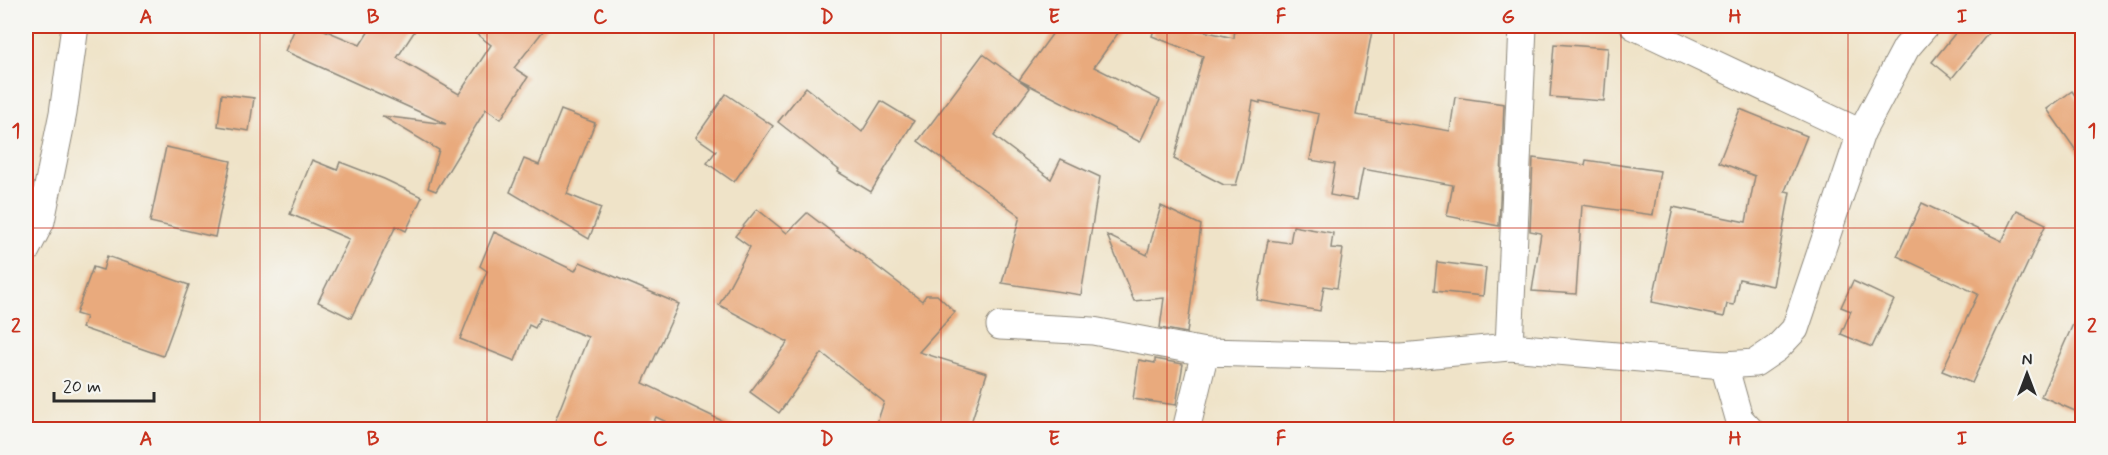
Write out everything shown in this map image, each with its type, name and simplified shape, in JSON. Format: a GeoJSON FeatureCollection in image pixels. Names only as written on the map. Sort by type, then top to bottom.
{"type":"FeatureCollection","features":[{"type":"Feature","properties":{"kind":"street"},"geometry":{"type":"LineString","coordinates":[[26,250],[41,221],[63,113],[75,26]]}},
{"type":"Feature","properties":{"kind":"street"},"geometry":{"type":"LineString","coordinates":[[1509,347],[1522,26]]}},
{"type":"Feature","properties":{"kind":"street"},"geometry":{"type":"LineString","coordinates":[[1634,26],[1861,133]]}},
{"type":"Feature","properties":{"kind":"street"},"geometry":{"type":"LineString","coordinates":[[1000,326],[1093,331],[1205,352],[1402,357],[1509,347],[1724,365],[1755,363],[1777,348],[1796,329],[1861,133],[1906,48],[1925,26]]}},
{"type":"Feature","properties":{"kind":"street"},"geometry":{"type":"LineString","coordinates":[[1186,429],[1205,352]]}},
{"type":"Feature","properties":{"kind":"street"},"geometry":{"type":"LineString","coordinates":[[1724,365],[1738,418],[1750,429]]}},
{"type":"Feature","properties":{"kind":"building"},"geometry":{"type":"Polygon","coordinates":[[[296,26],[315,26],[360,45],[372,26],[418,26],[397,58],[459,94],[491,45],[466,26],[547,26],[514,68],[528,77],[501,119],[486,109],[436,191],[428,188],[439,150],[382,116],[446,124],[285,51],[296,26]]]}},
{"type":"Feature","properties":{"kind":"building"},"geometry":{"type":"Polygon","coordinates":[[[1058,26],[1123,26],[1094,67],[1160,100],[1140,142],[1019,80],[1058,26]]]}},
{"type":"Feature","properties":{"kind":"building"},"geometry":{"type":"Polygon","coordinates":[[[1155,26],[1181,26],[1234,38],[1235,26],[1373,26],[1356,115],[1450,131],[1455,97],[1504,104],[1499,226],[1447,216],[1453,185],[1363,169],[1357,200],[1330,195],[1335,164],[1310,160],[1319,114],[1260,101],[1260,103],[1253,101],[1236,185],[1224,185],[1174,159],[1203,56],[1152,36],[1155,26]]]}},
{"type":"Feature","properties":{"kind":"building"},"geometry":{"type":"Polygon","coordinates":[[[1961,26],[1994,26],[1952,78],[1932,62],[1961,26]]]}},
{"type":"Feature","properties":{"kind":"building"},"geometry":{"type":"Polygon","coordinates":[[[1554,44],[1608,48],[1604,101],[1550,97],[1554,44]]]}},
{"type":"Feature","properties":{"kind":"building"},"geometry":{"type":"Polygon","coordinates":[[[983,54],[1030,88],[994,136],[1051,179],[1061,159],[1100,177],[1081,295],[1002,283],[1020,216],[918,141],[983,54]]]}},
{"type":"Feature","properties":{"kind":"building"},"geometry":{"type":"Polygon","coordinates":[[[806,87],[862,132],[881,101],[914,121],[871,192],[838,172],[839,170],[778,122],[806,87]]]}},
{"type":"Feature","properties":{"kind":"building"},"geometry":{"type":"Polygon","coordinates":[[[2072,91],[2082,106],[2082,159],[2047,109],[2072,91]]]}},
{"type":"Feature","properties":{"kind":"building"},"geometry":{"type":"Polygon","coordinates":[[[222,94],[254,98],[249,131],[218,126],[222,94]]]}},
{"type":"Feature","properties":{"kind":"building"},"geometry":{"type":"Polygon","coordinates":[[[726,94],[773,126],[734,182],[707,163],[716,151],[696,137],[726,94]]]}},
{"type":"Feature","properties":{"kind":"building"},"geometry":{"type":"Polygon","coordinates":[[[1740,109],[1807,136],[1785,191],[1790,192],[1773,286],[1739,279],[1734,305],[1727,304],[1724,317],[1652,302],[1673,207],[1746,222],[1755,176],[1719,162],[1740,109]]]}},
{"type":"Feature","properties":{"kind":"building"},"geometry":{"type":"Polygon","coordinates":[[[561,110],[595,123],[567,194],[601,208],[589,239],[510,192],[524,159],[539,165],[561,110]]]}},
{"type":"Feature","properties":{"kind":"building"},"geometry":{"type":"Polygon","coordinates":[[[166,147],[231,161],[215,237],[150,222],[166,147]]]}},
{"type":"Feature","properties":{"kind":"building"},"geometry":{"type":"Polygon","coordinates":[[[1533,158],[1585,165],[1586,160],[1660,171],[1653,215],[1582,205],[1576,294],[1532,291],[1541,233],[1530,231],[1533,158]]]}},
{"type":"Feature","properties":{"kind":"building"},"geometry":{"type":"Polygon","coordinates":[[[312,160],[337,170],[340,162],[422,197],[406,231],[396,226],[351,318],[318,302],[349,239],[290,214],[312,160]]]}},
{"type":"Feature","properties":{"kind":"building"},"geometry":{"type":"Polygon","coordinates":[[[1922,203],[2002,241],[2017,210],[2046,224],[1972,383],[1942,371],[1978,294],[1897,256],[1922,203]]]}},
{"type":"Feature","properties":{"kind":"building"},"geometry":{"type":"Polygon","coordinates":[[[1161,206],[1201,225],[1187,333],[1160,328],[1164,298],[1134,301],[1107,235],[1147,255],[1161,206]]]}},
{"type":"Feature","properties":{"kind":"building"},"geometry":{"type":"Polygon","coordinates":[[[757,209],[787,233],[807,213],[922,301],[926,295],[937,295],[955,312],[919,352],[987,373],[969,429],[875,429],[884,402],[822,353],[779,413],[750,392],[788,342],[719,305],[750,247],[735,236],[757,209]]]}},
{"type":"Feature","properties":{"kind":"building"},"geometry":{"type":"Polygon","coordinates":[[[1293,226],[1333,233],[1331,248],[1343,249],[1337,288],[1324,286],[1320,311],[1257,300],[1268,240],[1290,243],[1293,226]]]}},
{"type":"Feature","properties":{"kind":"building"},"geometry":{"type":"Polygon","coordinates":[[[494,232],[575,271],[580,262],[679,304],[643,383],[739,429],[681,429],[656,417],[650,429],[552,429],[588,337],[540,318],[535,328],[529,325],[515,361],[460,339],[487,271],[480,266],[494,232]]]}},
{"type":"Feature","properties":{"kind":"building"},"geometry":{"type":"Polygon","coordinates":[[[107,256],[189,285],[163,356],[82,328],[86,317],[76,314],[93,267],[103,270],[107,256]]]}},
{"type":"Feature","properties":{"kind":"building"},"geometry":{"type":"Polygon","coordinates":[[[1437,262],[1486,268],[1483,296],[1434,291],[1437,262]]]}},
{"type":"Feature","properties":{"kind":"building"},"geometry":{"type":"Polygon","coordinates":[[[1853,281],[1894,300],[1872,347],[1841,334],[1851,311],[1841,307],[1853,281]]]}},
{"type":"Feature","properties":{"kind":"building"},"geometry":{"type":"Polygon","coordinates":[[[2082,304],[2082,414],[2041,396],[2082,304]]]}},
{"type":"Feature","properties":{"kind":"building"},"geometry":{"type":"Polygon","coordinates":[[[1155,359],[1183,364],[1176,405],[1133,399],[1139,360],[1155,363],[1155,359]]]}}]}
